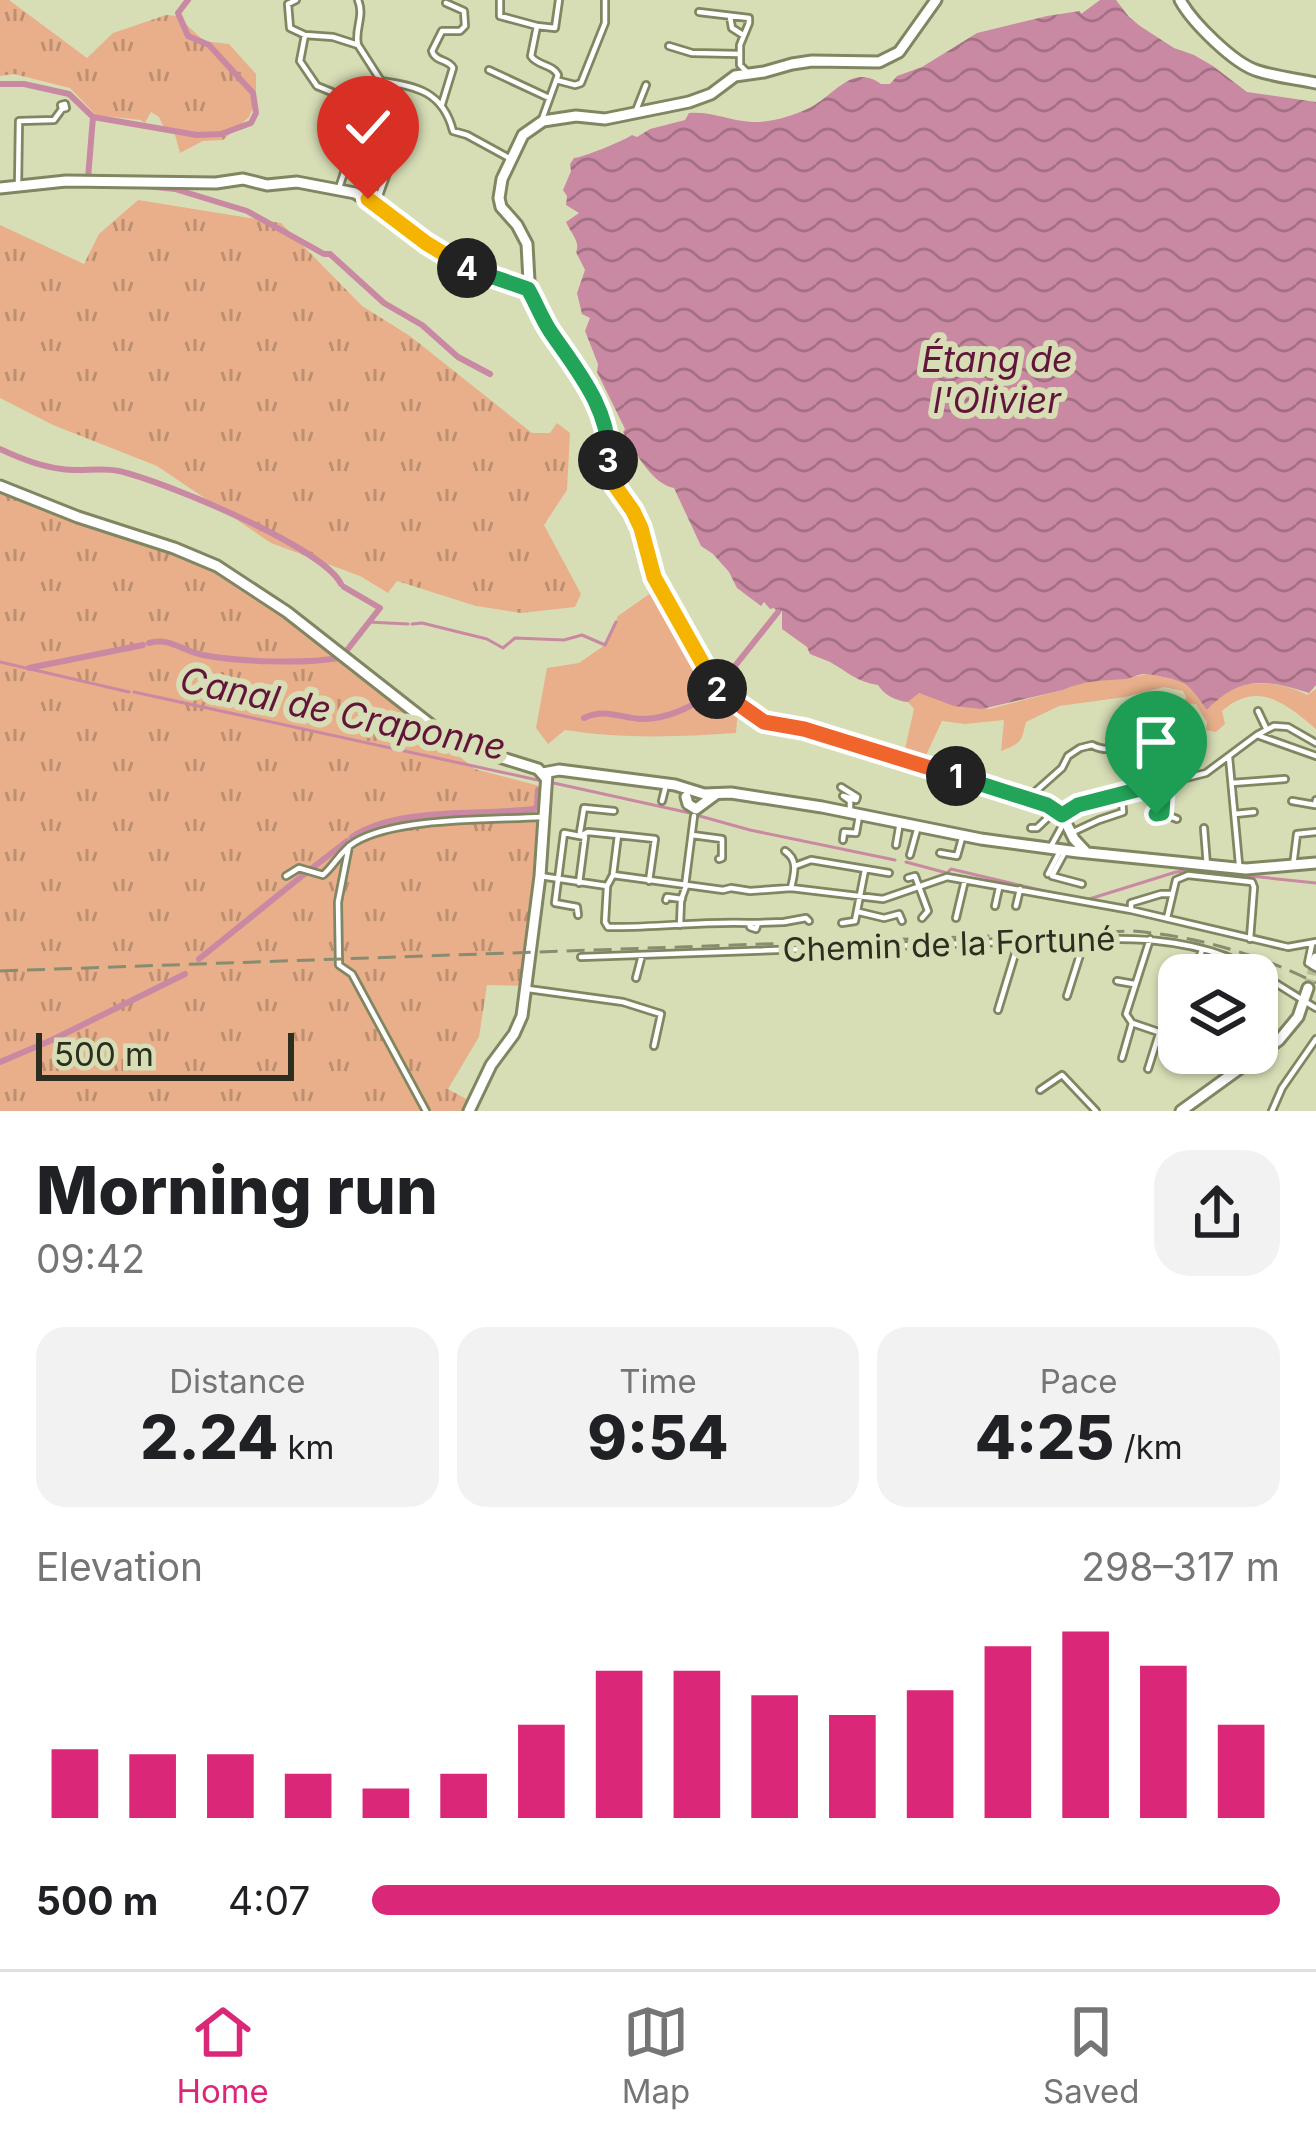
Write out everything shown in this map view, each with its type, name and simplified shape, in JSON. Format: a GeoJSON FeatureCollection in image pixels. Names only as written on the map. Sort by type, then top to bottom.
{"type":"FeatureCollection","features":[{"type":"Feature","properties":{"kind":"street"},"geometry":{"type":"LineString","coordinates":[[296,0],[288,4],[290,28],[358,45]]}},
{"type":"Feature","properties":{"kind":"street"},"geometry":{"type":"LineString","coordinates":[[358,0],[362,18],[356,40],[377,78],[418,88],[449,113],[453,130],[511,159]]}},
{"type":"Feature","properties":{"kind":"street"},"geometry":{"type":"LineString","coordinates":[[500,0],[500,16],[555,28],[559,0]]}},
{"type":"Feature","properties":{"kind":"street"},"geometry":{"type":"LineString","coordinates":[[556,80],[578,85],[583,80],[604,23],[605,0]]}},
{"type":"Feature","properties":{"kind":"street"},"geometry":{"type":"LineString","coordinates":[[936,0],[910,39],[890,58],[812,62],[748,73],[700,99],[604,119],[576,116],[540,123],[523,135],[502,179],[499,198],[527,244],[539,314],[601,414],[608,435],[611,480],[633,511],[654,577],[714,685],[764,722],[804,729],[1059,812],[1072,845]]}},
{"type":"Feature","properties":{"kind":"street"},"geometry":{"type":"LineString","coordinates":[[1180,0],[1189,16],[1244,64],[1256,71],[1316,83]]}},
{"type":"Feature","properties":{"kind":"street"},"geometry":{"type":"LineString","coordinates":[[442,105],[453,68],[433,51],[442,31],[460,31],[465,26],[464,11],[446,3]]}},
{"type":"Feature","properties":{"kind":"street"},"geometry":{"type":"LineString","coordinates":[[699,12],[749,18],[740,54],[740,65],[748,73]]}},
{"type":"Feature","properties":{"kind":"street"},"geometry":{"type":"LineString","coordinates":[[730,17],[732,28],[743,35]]}},
{"type":"Feature","properties":{"kind":"street"},"geometry":{"type":"LineString","coordinates":[[537,26],[531,58],[558,75],[540,123]]}},
{"type":"Feature","properties":{"kind":"street"},"geometry":{"type":"LineString","coordinates":[[305,35],[299,61],[317,86],[351,102],[344,123]]}},
{"type":"Feature","properties":{"kind":"street"},"geometry":{"type":"LineString","coordinates":[[669,46],[692,53],[740,54]]}},
{"type":"Feature","properties":{"kind":"street"},"geometry":{"type":"LineString","coordinates":[[489,70],[550,98]]}},
{"type":"Feature","properties":{"kind":"street"},"geometry":{"type":"LineString","coordinates":[[635,113],[646,85]]}},
{"type":"Feature","properties":{"kind":"street"},"geometry":{"type":"LineString","coordinates":[[18,186],[20,120],[54,120],[62,109]]}},
{"type":"Feature","properties":{"kind":"street"},"geometry":{"type":"LineString","coordinates":[[338,191],[354,142]]}},
{"type":"Feature","properties":{"kind":"street"},"geometry":{"type":"LineString","coordinates":[[376,204],[391,165]]}},
{"type":"Feature","properties":{"kind":"street"},"geometry":{"type":"LineString","coordinates":[[0,188],[66,181],[216,183],[243,179],[267,185],[297,182],[355,193],[470,270],[520,285],[532,294]]}},
{"type":"Feature","properties":{"kind":"street"},"geometry":{"type":"LineString","coordinates":[[0,486],[217,566],[287,612],[468,749],[545,770],[667,786],[696,802],[717,794],[855,812],[963,836],[1072,845],[1207,866],[1240,869],[1316,863]]}},
{"type":"Feature","properties":{"kind":"street"},"geometry":{"type":"LineString","coordinates":[[1258,711],[1266,729]]}},
{"type":"Feature","properties":{"kind":"street"},"geometry":{"type":"LineString","coordinates":[[1032,800],[1068,756],[1092,745],[1110,752],[1141,731],[1153,712]]}},
{"type":"Feature","properties":{"kind":"street"},"geometry":{"type":"LineString","coordinates":[[1031,828],[1078,805],[1206,773],[1274,726],[1288,727],[1316,743]]}},
{"type":"Feature","properties":{"kind":"street"},"geometry":{"type":"LineString","coordinates":[[1257,735],[1316,755]]}},
{"type":"Feature","properties":{"kind":"street"},"geometry":{"type":"LineString","coordinates":[[1229,757],[1240,869]]}},
{"type":"Feature","properties":{"kind":"street"},"geometry":{"type":"LineString","coordinates":[[469,1111],[491,1065],[518,1026],[527,989],[540,876],[545,770]]}},
{"type":"Feature","properties":{"kind":"street"},"geometry":{"type":"LineString","coordinates":[[1232,782],[1285,779]]}},
{"type":"Feature","properties":{"kind":"street"},"geometry":{"type":"LineString","coordinates":[[1164,783],[1159,813],[1177,819]]}},
{"type":"Feature","properties":{"kind":"street"},"geometry":{"type":"LineString","coordinates":[[662,801],[667,786]]}},
{"type":"Feature","properties":{"kind":"street"},"geometry":{"type":"LineString","coordinates":[[841,787],[857,797],[843,796],[855,812],[856,832],[844,832],[843,840]]}},
{"type":"Feature","properties":{"kind":"street"},"geometry":{"type":"LineString","coordinates":[[1048,874],[1099,820],[1123,812],[1122,799]]}},
{"type":"Feature","properties":{"kind":"street"},"geometry":{"type":"LineString","coordinates":[[1292,802],[1315,805],[1316,800]]}},
{"type":"Feature","properties":{"kind":"street"},"geometry":{"type":"LineString","coordinates":[[681,925],[696,802]]}},
{"type":"Feature","properties":{"kind":"street"},"geometry":{"type":"LineString","coordinates":[[578,883],[584,808],[614,811]]}},
{"type":"Feature","properties":{"kind":"street"},"geometry":{"type":"LineString","coordinates":[[1235,814],[1254,812]]}},
{"type":"Feature","properties":{"kind":"street"},"geometry":{"type":"LineString","coordinates":[[286,876],[299,868],[323,875],[350,846],[376,833],[415,825],[544,817]]}},
{"type":"Feature","properties":{"kind":"street"},"geometry":{"type":"LineString","coordinates":[[896,845],[900,822]]}},
{"type":"Feature","properties":{"kind":"street"},"geometry":{"type":"LineString","coordinates":[[910,855],[918,826]]}},
{"type":"Feature","properties":{"kind":"street"},"geometry":{"type":"LineString","coordinates":[[1204,828],[1207,866]]}},
{"type":"Feature","properties":{"kind":"street"},"geometry":{"type":"LineString","coordinates":[[1293,866],[1297,834],[1316,832]]}},
{"type":"Feature","properties":{"kind":"street"},"geometry":{"type":"LineString","coordinates":[[578,915],[577,907],[555,903],[563,833],[655,839],[649,880]]}},
{"type":"Feature","properties":{"kind":"street"},"geometry":{"type":"LineString","coordinates":[[618,835],[614,875],[608,886],[608,927],[719,922],[749,923],[756,929],[758,923],[809,921]]}},
{"type":"Feature","properties":{"kind":"street"},"geometry":{"type":"LineString","coordinates":[[692,835],[722,839],[722,858],[718,859]]}},
{"type":"Feature","properties":{"kind":"street"},"geometry":{"type":"LineString","coordinates":[[940,853],[957,856],[963,836]]}},
{"type":"Feature","properties":{"kind":"street"},"geometry":{"type":"LineString","coordinates":[[1072,845],[1052,876],[1082,884]]}},
{"type":"Feature","properties":{"kind":"street"},"geometry":{"type":"LineString","coordinates":[[350,846],[336,922],[339,965],[352,974],[426,1111]]}},
{"type":"Feature","properties":{"kind":"street"},"geometry":{"type":"LineString","coordinates":[[785,851],[795,866],[791,887]]}},
{"type":"Feature","properties":{"kind":"street"},"geometry":{"type":"LineString","coordinates":[[795,866],[811,860],[889,873]]}},
{"type":"Feature","properties":{"kind":"street"},"geometry":{"type":"LineString","coordinates":[[842,923],[855,921],[865,870]]}},
{"type":"Feature","properties":{"kind":"street"},"geometry":{"type":"LineString","coordinates":[[614,875],[685,886],[750,891],[791,887],[883,899],[947,877],[1131,910],[1288,947],[1314,943],[1308,963],[1316,964]]}},
{"type":"Feature","properties":{"kind":"street"},"geometry":{"type":"LineString","coordinates":[[1167,918],[1176,880],[1188,875],[1252,882],[1250,939]]}},
{"type":"Feature","properties":{"kind":"street"},"geometry":{"type":"LineString","coordinates":[[540,876],[608,886]]}},
{"type":"Feature","properties":{"kind":"street"},"geometry":{"type":"LineString","coordinates":[[908,878],[914,877],[928,911],[922,918]]}},
{"type":"Feature","properties":{"kind":"street"},"geometry":{"type":"LineString","coordinates":[[956,918],[965,880]]}},
{"type":"Feature","properties":{"kind":"street"},"geometry":{"type":"LineString","coordinates":[[995,906],[1000,886]]}},
{"type":"Feature","properties":{"kind":"street"},"geometry":{"type":"LineString","coordinates":[[1016,906],[1020,890]]}},
{"type":"Feature","properties":{"kind":"street"},"geometry":{"type":"LineString","coordinates":[[1131,910],[1131,903],[1172,894]]}},
{"type":"Feature","properties":{"kind":"street"},"geometry":{"type":"LineString","coordinates":[[666,900],[683,899]]}},
{"type":"Feature","properties":{"kind":"street"},"geometry":{"type":"LineString","coordinates":[[858,912],[884,918],[899,914],[902,921]]}},
{"type":"Feature","properties":{"kind":"street"},"geometry":{"type":"LineString","coordinates":[[1067,996],[1085,939]]}},
{"type":"Feature","properties":{"kind":"street","name":"Chemin de la Fortuné"},"geometry":{"type":"LineString","coordinates":[[580,956],[1085,939],[1150,939],[1216,954]]}},
{"type":"Feature","properties":{"kind":"street"},"geometry":{"type":"LineString","coordinates":[[1150,939],[1126,1014],[1132,1023],[1158,1033]]}},
{"type":"Feature","properties":{"kind":"street"},"geometry":{"type":"LineString","coordinates":[[998,1010],[1019,941]]}},
{"type":"Feature","properties":{"kind":"street"},"geometry":{"type":"LineString","coordinates":[[1200,954],[1202,949]]}},
{"type":"Feature","properties":{"kind":"street"},"geometry":{"type":"LineString","coordinates":[[637,979],[642,954]]}},
{"type":"Feature","properties":{"kind":"street"},"geometry":{"type":"LineString","coordinates":[[1117,981],[1134,984]]}},
{"type":"Feature","properties":{"kind":"street","name":"Chemin de la Fortuné"},"geometry":{"type":"LineString","coordinates":[[1278,986],[1316,1008]]}},
{"type":"Feature","properties":{"kind":"street"},"geometry":{"type":"LineString","coordinates":[[1278,1039],[1291,1028],[1308,988]]}},
{"type":"Feature","properties":{"kind":"street"},"geometry":{"type":"LineString","coordinates":[[527,989],[623,1002],[661,1014],[654,1046]]}},
{"type":"Feature","properties":{"kind":"street"},"geometry":{"type":"LineString","coordinates":[[1122,1058],[1132,1023]]}},
{"type":"Feature","properties":{"kind":"street"},"geometry":{"type":"LineString","coordinates":[[1135,1060],[1149,1066],[1158,1036]]}},
{"type":"Feature","properties":{"kind":"street"},"geometry":{"type":"LineString","coordinates":[[1272,1111],[1282,1088],[1316,1040]]}},
{"type":"Feature","properties":{"kind":"street"},"geometry":{"type":"LineString","coordinates":[[1181,1111],[1233,1074]]}},
{"type":"Feature","properties":{"kind":"street"},"geometry":{"type":"LineString","coordinates":[[1040,1090],[1061,1075],[1096,1111]]}},
{"type":"Feature","properties":{"kind":"green space"},"geometry":{"type":"Polygon","coordinates":[[[0,0],[9,0],[87,58],[113,33],[166,15],[177,16],[204,41],[229,44],[256,74],[256,100],[249,117],[223,140],[203,141],[180,153],[174,131],[151,112],[145,123],[96,115],[70,88],[14,74],[0,76],[0,0]]]}},
{"type":"Feature","properties":{"kind":"green space"},"geometry":{"type":"Polygon","coordinates":[[[138,200],[281,223],[362,306],[410,336],[532,433],[550,433],[557,423],[570,433],[567,490],[544,525],[581,594],[575,607],[521,613],[476,606],[397,581],[388,593],[360,576],[271,543],[157,466],[53,425],[0,398],[0,225],[84,264],[99,234],[138,200]]]}},
{"type":"Feature","properties":{"kind":"green space"},"geometry":{"type":"Polygon","coordinates":[[[0,481],[237,576],[475,769],[540,786],[536,890],[524,986],[487,985],[479,1037],[448,1089],[470,1101],[465,1111],[0,1111],[0,481]]]}},
{"type":"Feature","properties":{"kind":"green space"},"geometry":{"type":"Polygon","coordinates":[[[655,590],[716,690],[738,708],[736,733],[650,736],[565,730],[548,744],[536,728],[547,668],[579,663],[605,645],[618,616],[655,590]]]}},
{"type":"Feature","properties":{"kind":"green space"},"geometry":{"type":"Polygon","coordinates":[[[1147,674],[1179,680],[1207,710],[1220,695],[1240,686],[1275,685],[1307,695],[1316,689],[1316,729],[1283,704],[1260,696],[1235,702],[1222,711],[1225,724],[1216,732],[1206,730],[1207,722],[1196,704],[1184,703],[1183,691],[1164,687],[1059,706],[1026,722],[1020,741],[1001,751],[1004,720],[942,721],[922,764],[903,758],[914,709],[908,702],[918,693],[989,709],[1083,683],[1147,674]]]}},
{"type":"Feature","properties":{"kind":"water","name":"Étang de l'Olivier"},"geometry":{"type":"Polygon","coordinates":[[[1100,0],[1116,0],[1140,26],[1213,66],[1247,92],[1316,102],[1316,685],[1309,693],[1266,683],[1242,686],[1207,710],[1181,682],[1144,674],[982,709],[954,706],[919,693],[908,702],[899,700],[878,685],[810,654],[782,629],[782,611],[764,602],[761,606],[737,588],[729,572],[701,546],[674,488],[651,474],[633,449],[597,372],[585,331],[590,318],[582,314],[577,293],[585,270],[566,222],[579,213],[566,205],[563,190],[570,164],[574,158],[632,135],[685,120],[689,113],[752,122],[801,112],[851,79],[890,84],[977,33],[1047,16],[1081,14],[1100,0]]]}},
{"type":"Feature","properties":{"kind":"waterway"},"geometry":{"type":"LineString","coordinates":[[91,179],[93,117],[197,135],[221,134],[251,123],[256,113],[253,93],[209,45],[188,36],[178,13],[188,0]]}},
{"type":"Feature","properties":{"kind":"waterway"},"geometry":{"type":"LineString","coordinates":[[0,84],[69,94],[93,117]]}},
{"type":"Feature","properties":{"kind":"waterway"},"geometry":{"type":"LineString","coordinates":[[146,186],[175,189],[247,211],[330,254],[384,303],[422,325],[458,357],[490,374]]}},
{"type":"Feature","properties":{"kind":"waterway"},"geometry":{"type":"LineString","coordinates":[[0,449],[47,466],[119,471],[170,488],[240,517],[305,552],[341,584]]}},
{"type":"Feature","properties":{"kind":"waterway"},"geometry":{"type":"LineString","coordinates":[[344,587],[380,608],[344,654]]}},
{"type":"Feature","properties":{"kind":"waterway"},"geometry":{"type":"LineString","coordinates":[[719,686],[778,612]]}},
{"type":"Feature","properties":{"kind":"waterway"},"geometry":{"type":"LineString","coordinates":[[368,622],[408,624]]}},
{"type":"Feature","properties":{"kind":"waterway"},"geometry":{"type":"LineString","coordinates":[[412,624],[487,639],[503,648],[515,638],[564,640],[582,635],[605,645],[616,622]]}},
{"type":"Feature","properties":{"kind":"waterway"},"geometry":{"type":"LineString","coordinates":[[149,643],[235,659],[339,658]]}},
{"type":"Feature","properties":{"kind":"waterway"},"geometry":{"type":"LineString","coordinates":[[29,668],[143,645]]}},
{"type":"Feature","properties":{"kind":"waterway","name":"Canal de Craponne"},"geometry":{"type":"LineString","coordinates":[[0,662],[129,692]]}},
{"type":"Feature","properties":{"kind":"waterway"},"geometry":{"type":"LineString","coordinates":[[584,718],[606,714],[662,717],[715,691]]}},
{"type":"Feature","properties":{"kind":"waterway","name":"Canal de Craponne"},"geometry":{"type":"LineString","coordinates":[[134,692],[542,781]]}},
{"type":"Feature","properties":{"kind":"waterway","name":"Canal de Craponne"},"geometry":{"type":"LineString","coordinates":[[549,782],[690,813]]}},
{"type":"Feature","properties":{"kind":"waterway"},"geometry":{"type":"LineString","coordinates":[[352,837],[416,816],[534,809],[538,790]]}},
{"type":"Feature","properties":{"kind":"waterway","name":"Canal de Craponne"},"geometry":{"type":"LineString","coordinates":[[696,815],[895,860]]}},
{"type":"Feature","properties":{"kind":"waterway"},"geometry":{"type":"LineString","coordinates":[[311,869],[347,841]]}},
{"type":"Feature","properties":{"kind":"waterway","name":"Canal de Craponne"},"geometry":{"type":"LineString","coordinates":[[906,862],[1065,896]]}},
{"type":"Feature","properties":{"kind":"waterway","name":"Canal de Craponne"},"geometry":{"type":"LineString","coordinates":[[1086,900],[1193,870],[1316,883]]}},
{"type":"Feature","properties":{"kind":"waterway"},"geometry":{"type":"LineString","coordinates":[[199,959],[307,872]]}},
{"type":"Feature","properties":{"kind":"waterway"},"geometry":{"type":"LineString","coordinates":[[0,1062],[185,974]]}},
{"type":"Feature","properties":{"kind":"tunnel"},"geometry":{"type":"LineString","coordinates":[[1308,988],[1314,964]]}},
{"type":"Feature","properties":{"kind":"railway"},"geometry":{"type":"LineString","coordinates":[[0,971],[1132,931],[1226,948],[1316,983]]}},
{"type":"Feature","properties":{"kind":"route"},"geometry":{"type":"LineString","coordinates":[[368,199],[470,270],[520,285],[532,294],[539,314],[601,414],[608,435],[608,472],[641,528],[654,577],[722,694],[764,722],[893,756],[1047,805],[1062,815],[1078,805],[1164,783],[1162,813],[1156,814]]}}]}
